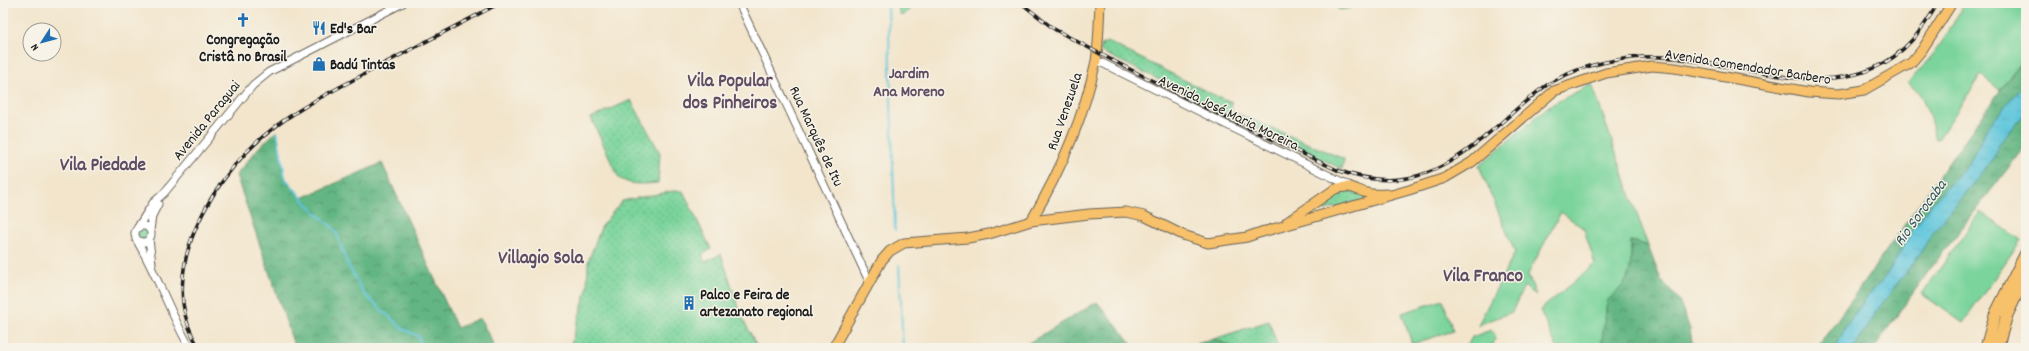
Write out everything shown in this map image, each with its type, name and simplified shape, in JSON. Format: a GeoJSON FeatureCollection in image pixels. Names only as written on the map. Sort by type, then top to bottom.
{"type":"FeatureCollection","features":[{"type":"Feature","properties":{"kind":"highway"},"geometry":{"type":"LineString","coordinates":[[1986,348],[1995,315],[2026,253]]}},
{"type":"Feature","properties":{"kind":"highway"},"geometry":{"type":"LineString","coordinates":[[1997,348],[2007,316],[2026,274]]}},
{"type":"Feature","properties":{"kind":"main road","name":"Avenida Comendador Barbero"},"geometry":{"type":"LineString","coordinates":[[833,348],[882,260],[890,251],[904,243],[968,238],[989,234],[1031,221],[1126,212],[1144,216],[1183,235],[1208,243],[1227,241],[1394,195],[1445,178],[1464,168],[1488,149],[1529,111],[1554,91],[1606,72],[1639,67],[1660,66],[1809,92],[1839,94],[1864,90],[1885,80],[1911,63],[1922,50],[1952,3]]}},
{"type":"Feature","properties":{"kind":"main road","name":"Rua Venezuela"},"geometry":{"type":"LineString","coordinates":[[1031,221],[1055,177],[1067,149],[1096,60],[1099,4]]}},
{"type":"Feature","properties":{"kind":"main road","name":"Avenida Comendador Barbero"},"geometry":{"type":"LineString","coordinates":[[1259,233],[1297,216],[1336,189],[1350,186],[1368,193],[1394,195]]}},
{"type":"Feature","properties":{"kind":"main road"},"geometry":{"type":"LineString","coordinates":[[1322,198],[1320,208],[1324,213],[1328,214]]}},
{"type":"Feature","properties":{"kind":"street","name":"Avenida Paraguai"},"geometry":{"type":"LineString","coordinates":[[138,227],[153,203],[164,193],[253,85],[269,72],[403,3]]}},
{"type":"Feature","properties":{"kind":"street","name":"Rua Marquês de Itu"},"geometry":{"type":"LineString","coordinates":[[739,3],[869,281]]}},
{"type":"Feature","properties":{"kind":"street","name":"Avenida José Maria Moreira"},"geometry":{"type":"LineString","coordinates":[[1096,60],[1350,186]]}},
{"type":"Feature","properties":{"kind":"street","name":"Avenida Paraguai"},"geometry":{"type":"LineString","coordinates":[[150,230],[152,216],[164,193]]}},
{"type":"Feature","properties":{"kind":"street"},"geometry":{"type":"LineString","coordinates":[[152,266],[150,230],[144,226],[138,227],[134,233],[136,239],[152,266],[176,324],[190,348]]}},
{"type":"Feature","properties":{"kind":"street"},"geometry":{"type":"LineString","coordinates":[[136,239],[143,242],[150,239]]}},
{"type":"Feature","properties":{"kind":"green space"},"geometry":{"type":"Polygon","coordinates":[[[898,3],[918,3],[901,16],[898,3]]]}},
{"type":"Feature","properties":{"kind":"green space"},"geometry":{"type":"Polygon","coordinates":[[[1337,3],[1360,3],[1351,8],[1340,10],[1337,8],[1337,3]]]}},
{"type":"Feature","properties":{"kind":"green space"},"geometry":{"type":"Polygon","coordinates":[[[1964,3],[2026,3],[2026,54],[2001,91],[1981,75],[1939,138],[1936,139],[1922,98],[1908,82],[1940,45],[1964,3]]]}},
{"type":"Feature","properties":{"kind":"green space"},"geometry":{"type":"Polygon","coordinates":[[[1108,42],[1216,96],[1232,102],[1231,111],[1344,159],[1342,169],[1100,51],[1102,44],[1108,42]]]}},
{"type":"Feature","properties":{"kind":"green space"},"geometry":{"type":"Polygon","coordinates":[[[2026,54],[2026,145],[1928,272],[1874,348],[1817,348],[2026,54]]]}},
{"type":"Feature","properties":{"kind":"green space"},"geometry":{"type":"Polygon","coordinates":[[[1592,84],[1648,246],[1631,241],[1631,269],[1624,286],[1607,301],[1602,348],[1557,348],[1540,310],[1595,264],[1584,229],[1561,212],[1528,274],[1536,296],[1524,286],[1512,312],[1478,325],[1515,252],[1479,166],[1549,106],[1592,84]]]}},
{"type":"Feature","properties":{"kind":"green space"},"geometry":{"type":"Polygon","coordinates":[[[631,100],[660,153],[658,183],[633,183],[619,178],[591,118],[631,100]]]}},
{"type":"Feature","properties":{"kind":"green space"},"geometry":{"type":"Polygon","coordinates":[[[277,131],[285,178],[302,198],[382,163],[457,328],[480,318],[495,348],[295,348],[236,175],[260,146],[277,131]]]}},
{"type":"Feature","properties":{"kind":"green space"},"geometry":{"type":"Polygon","coordinates":[[[1348,189],[1381,197],[1325,210],[1322,203],[1348,189]]]}},
{"type":"Feature","properties":{"kind":"green space"},"geometry":{"type":"Polygon","coordinates":[[[673,191],[683,191],[711,249],[702,255],[705,262],[721,254],[742,317],[758,348],[570,348],[587,289],[588,262],[602,225],[622,201],[673,191]]]}},
{"type":"Feature","properties":{"kind":"green space"},"geometry":{"type":"Polygon","coordinates":[[[1980,212],[2021,240],[1963,323],[1922,294],[1980,212]]]}},
{"type":"Feature","properties":{"kind":"green space"},"geometry":{"type":"Polygon","coordinates":[[[143,228],[147,230],[149,234],[147,238],[143,240],[139,238],[137,234],[139,230],[143,228]]]}},
{"type":"Feature","properties":{"kind":"green space"},"geometry":{"type":"Polygon","coordinates":[[[1631,241],[1648,246],[1661,280],[1679,300],[1690,329],[1693,348],[1601,348],[1607,301],[1626,281],[1631,261],[1631,241]]]}},
{"type":"Feature","properties":{"kind":"green space"},"geometry":{"type":"Polygon","coordinates":[[[1443,300],[1453,331],[1412,344],[1402,313],[1443,300]]]}},
{"type":"Feature","properties":{"kind":"green space"},"geometry":{"type":"Polygon","coordinates":[[[1097,302],[1135,348],[1020,348],[1097,302]]]}},
{"type":"Feature","properties":{"kind":"green space"},"geometry":{"type":"Polygon","coordinates":[[[1269,321],[1278,348],[1235,348],[1214,339],[1269,321]]]}},
{"type":"Feature","properties":{"kind":"green space"},"geometry":{"type":"Polygon","coordinates":[[[1491,330],[1496,335],[1492,348],[1466,348],[1472,337],[1491,330]]]}},
{"type":"Feature","properties":{"kind":"green space"},"geometry":{"type":"Polygon","coordinates":[[[1214,339],[1235,348],[1188,348],[1189,346],[1214,339]]]}},
{"type":"Feature","properties":{"kind":"water","name":"Rio Sorocaba"},"geometry":{"type":"Polygon","coordinates":[[[2026,83],[2026,112],[1999,144],[1993,159],[1933,232],[1919,255],[1875,313],[1854,348],[1836,348],[1845,328],[1866,298],[1886,276],[1915,226],[1934,201],[1969,164],[1988,126],[2026,83]]]}},
{"type":"Feature","properties":{"kind":"waterway"},"geometry":{"type":"LineString","coordinates":[[888,3],[895,230]]}},
{"type":"Feature","properties":{"kind":"waterway"},"geometry":{"type":"LineString","coordinates":[[277,132],[285,178],[306,203],[336,231],[347,263],[364,294],[403,329],[418,336],[422,348]]}},
{"type":"Feature","properties":{"kind":"waterway"},"geometry":{"type":"LineString","coordinates":[[899,265],[903,348]]}},
{"type":"Feature","properties":{"kind":"railway"},"geometry":{"type":"LineString","coordinates":[[199,348],[188,326],[185,315],[182,293],[184,270],[193,234],[212,197],[228,173],[264,135],[305,106],[500,3]]}},
{"type":"Feature","properties":{"kind":"railway"},"geometry":{"type":"LineString","coordinates":[[1021,3],[1054,29],[1206,108],[1337,170],[1362,177],[1385,180],[1407,178],[1427,173],[1446,164],[1484,138],[1544,87],[1563,76],[1584,68],[1620,59],[1663,57],[1798,78],[1825,79],[1851,75],[1876,67],[1895,56],[1919,32],[1938,3]]}},
{"type":"Feature","properties":{"kind":"place","name":"Congregação Cristâ no Brasil"},"geometry":{"type":"Point","coordinates":[243,20]}},
{"type":"Feature","properties":{"kind":"place","name":"Ed's Bar"},"geometry":{"type":"Point","coordinates":[319,28]}},
{"type":"Feature","properties":{"kind":"place","name":"Badú Tintas"},"geometry":{"type":"Point","coordinates":[319,64]}},
{"type":"Feature","properties":{"kind":"place","name":"Palco e Feira de artezanato regional"},"geometry":{"type":"Point","coordinates":[689,303]}},
{"type":"Feature","properties":{"kind":"district","name":"Jardim Ana Moreno"},"geometry":{"type":"Point","coordinates":[909,81]}},
{"type":"Feature","properties":{"kind":"district","name":"Vila Popular dos Pinheiros"},"geometry":{"type":"Point","coordinates":[730,90]}},
{"type":"Feature","properties":{"kind":"district","name":"Vila Piedade"},"geometry":{"type":"Point","coordinates":[103,163]}},
{"type":"Feature","properties":{"kind":"district","name":"Villagio Sola"},"geometry":{"type":"Point","coordinates":[541,256]}},
{"type":"Feature","properties":{"kind":"district","name":"Vila Franco"},"geometry":{"type":"Point","coordinates":[1483,274]}}]}
